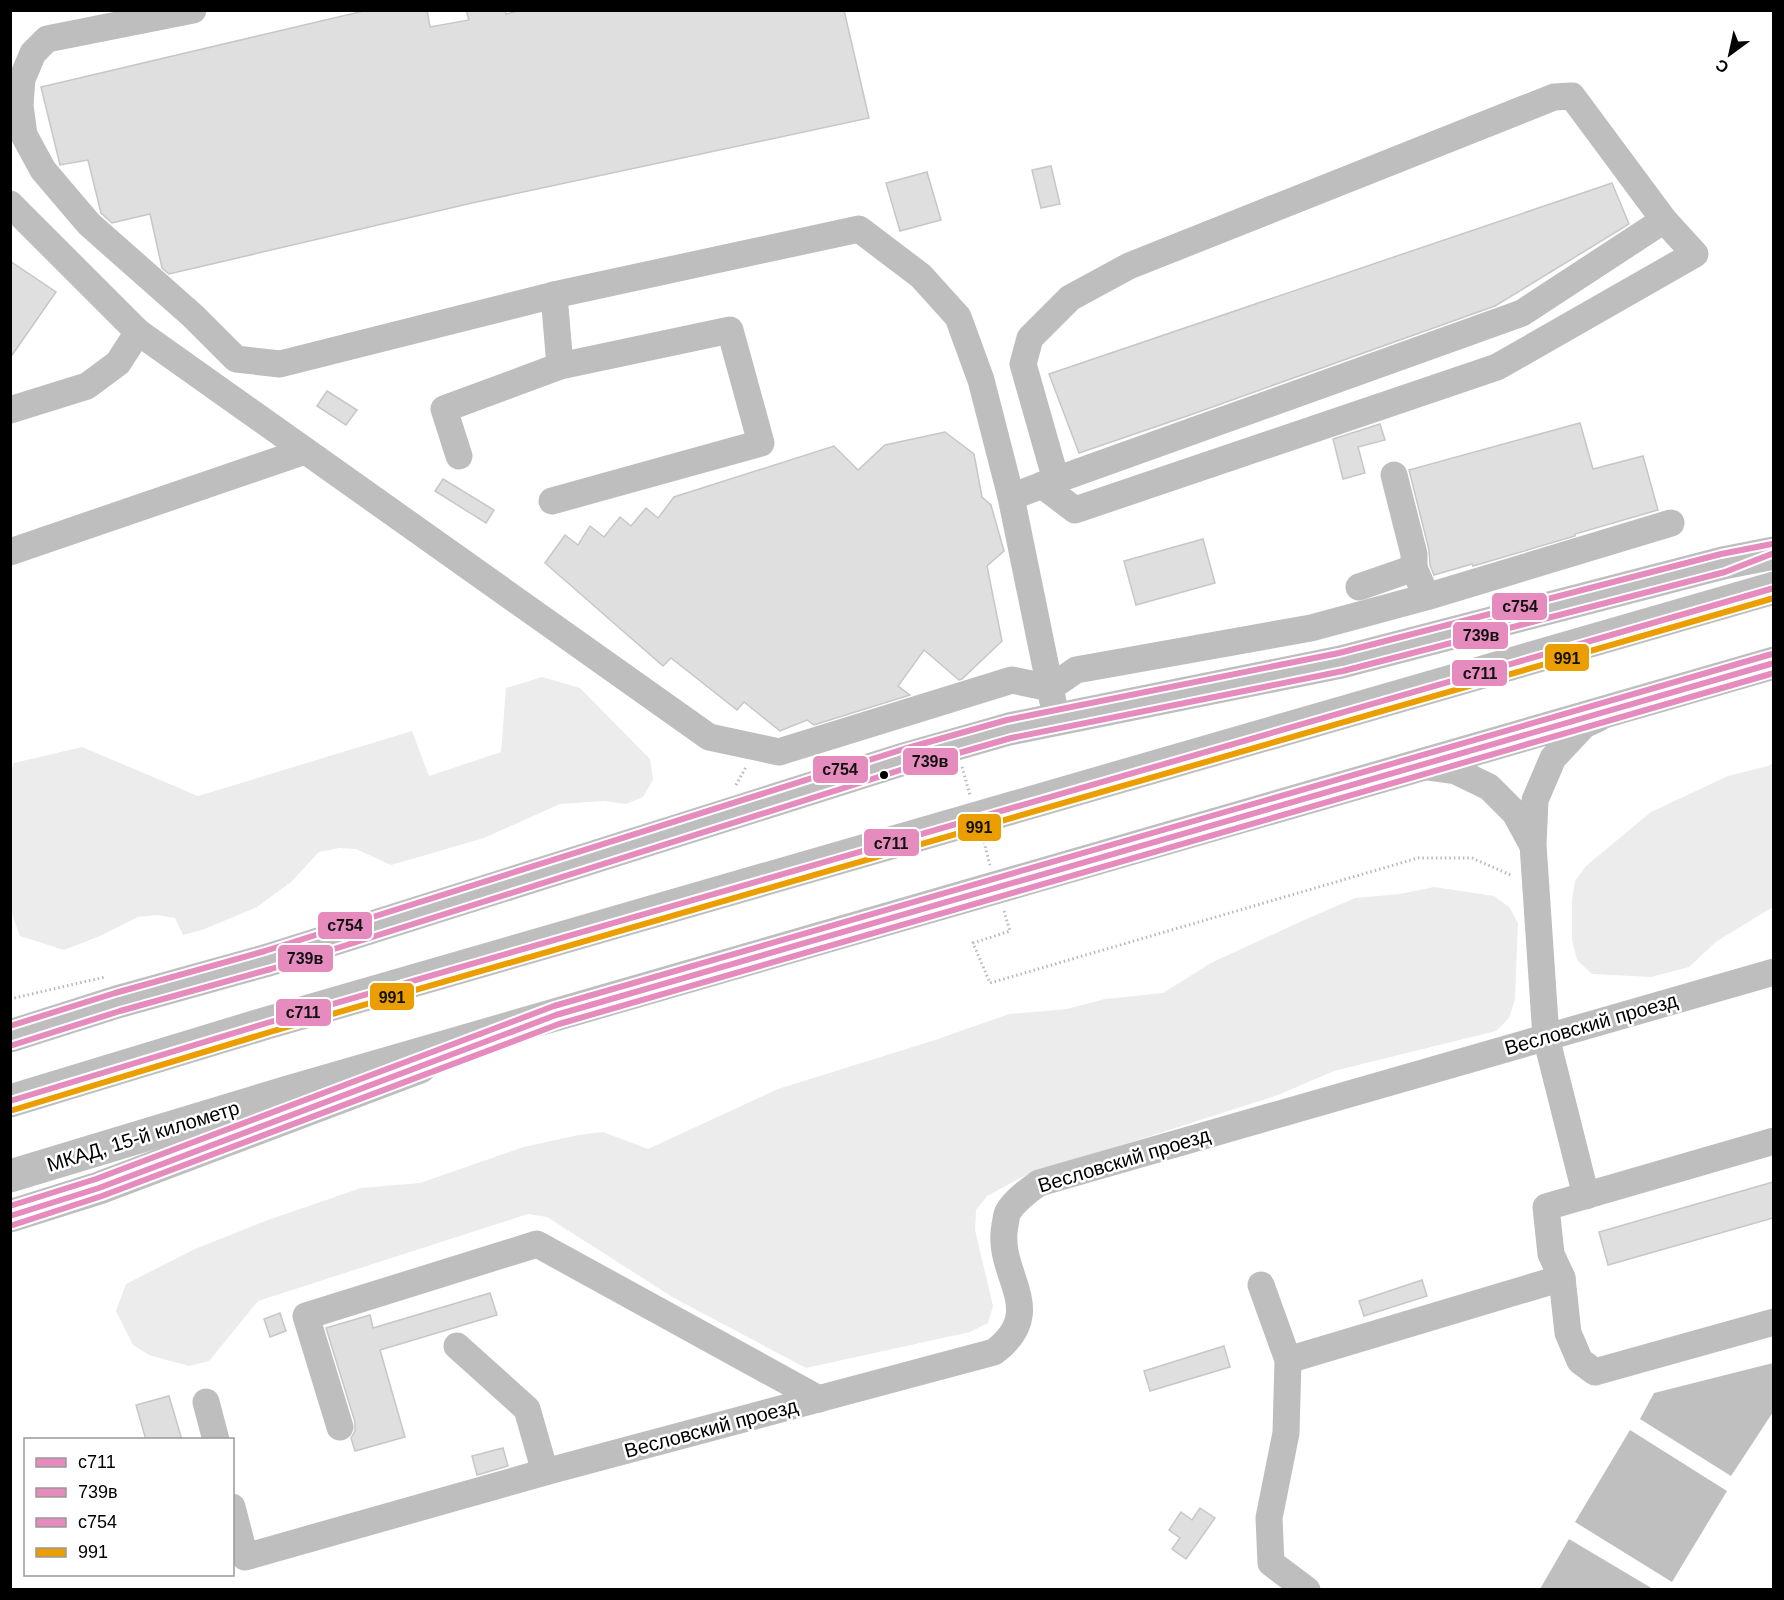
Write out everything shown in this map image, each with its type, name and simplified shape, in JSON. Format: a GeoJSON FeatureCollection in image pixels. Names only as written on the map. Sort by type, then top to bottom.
{"type":"FeatureCollection","features":[{"type":"Feature","properties":{"kind":"main road"},"geometry":{"type":"LineString","coordinates":[[1723,563],[1773,543]]}},
{"type":"Feature","properties":{"kind":"main road"},"geometry":{"type":"LineString","coordinates":[[10,1036],[117,1002],[301,950],[907,758],[1009,729],[1341,662],[1723,563],[1773,553]]}},
{"type":"Feature","properties":{"kind":"main road"},"geometry":{"type":"LineString","coordinates":[[10,1101],[278,1020],[1773,588]]}},
{"type":"Feature","properties":{"kind":"main road","name":"МКАД, 15-й километр"},"geometry":{"type":"LineString","coordinates":[[10,1176],[288,1092],[1773,663]]}},
{"type":"Feature","properties":{"kind":"main road"},"geometry":{"type":"LineString","coordinates":[[10,1216],[110,1184],[556,1015]]}},
{"type":"Feature","properties":{"kind":"street"},"geometry":{"type":"LineString","coordinates":[[193,10],[48,39],[33,53],[21,79],[20,105],[24,135],[43,170],[89,224],[193,316],[236,359],[280,364],[554,295],[859,229],[921,276],[958,317],[981,380],[1011,497],[1057,720]]}},
{"type":"Feature","properties":{"kind":"street"},"geometry":{"type":"LineString","coordinates":[[1572,96],[1664,220],[1695,254],[1497,367],[1075,510],[1049,483],[1023,364],[1030,338],[1070,297],[1129,266],[1554,97],[1572,96]]}},
{"type":"Feature","properties":{"kind":"street"},"geometry":{"type":"LineString","coordinates":[[10,204],[138,332],[709,737],[779,752],[1012,680],[1050,688],[1076,670],[1311,628],[1426,597],[1671,523]]}},
{"type":"Feature","properties":{"kind":"street"},"geometry":{"type":"LineString","coordinates":[[1011,497],[1522,313],[1664,220]]}},
{"type":"Feature","properties":{"kind":"street"},"geometry":{"type":"LineString","coordinates":[[554,295],[560,366]]}},
{"type":"Feature","properties":{"kind":"street"},"geometry":{"type":"LineString","coordinates":[[459,456],[444,409],[560,366],[730,330],[761,443],[552,501]]}},
{"type":"Feature","properties":{"kind":"street"},"geometry":{"type":"LineString","coordinates":[[10,410],[87,386],[118,363],[138,332]]}},
{"type":"Feature","properties":{"kind":"street"},"geometry":{"type":"LineString","coordinates":[[10,552],[305,451]]}},
{"type":"Feature","properties":{"kind":"street"},"geometry":{"type":"LineString","coordinates":[[1394,475],[1414,554],[1414,567],[1426,597]]}},
{"type":"Feature","properties":{"kind":"street"},"geometry":{"type":"LineString","coordinates":[[1359,587],[1414,567]]}},
{"type":"Feature","properties":{"kind":"street"},"geometry":{"type":"LineString","coordinates":[[1586,1196],[1546,1037],[1533,845],[1535,800],[1553,758],[1584,725],[1624,706]]}},
{"type":"Feature","properties":{"kind":"street"},"geometry":{"type":"LineString","coordinates":[[1419,766],[1455,771],[1489,787],[1515,813],[1533,845]]}},
{"type":"Feature","properties":{"kind":"street","name":"Весловский проезд"},"geometry":{"type":"LineString","coordinates":[[234,1515],[245,1557],[545,1472],[994,1352],[1006,1343],[1017,1327],[1021,1311],[1003,1238],[1008,1212],[1022,1195],[1039,1184],[1773,972]]}},
{"type":"Feature","properties":{"kind":"street"},"geometry":{"type":"LineString","coordinates":[[1773,1141],[1546,1207],[1551,1254],[1562,1278],[1569,1333],[1580,1361],[1595,1372],[1773,1322]]}},
{"type":"Feature","properties":{"kind":"street"},"geometry":{"type":"LineString","coordinates":[[340,1427],[306,1316],[537,1244],[819,1399]]}},
{"type":"Feature","properties":{"kind":"street"},"geometry":{"type":"LineString","coordinates":[[1288,1360],[1562,1278]]}},
{"type":"Feature","properties":{"kind":"street"},"geometry":{"type":"LineString","coordinates":[[1261,1285],[1288,1360],[1286,1433],[1269,1518],[1271,1563],[1307,1590]]}},
{"type":"Feature","properties":{"kind":"street"},"geometry":{"type":"LineString","coordinates":[[457,1346],[527,1409],[545,1472]]}},
{"type":"Feature","properties":{"kind":"street"},"geometry":{"type":"LineString","coordinates":[[206,1402],[215,1438]]}},
{"type":"Feature","properties":{"kind":"path"},"geometry":{"type":"LineString","coordinates":[[964,774],[970,797]]}},
{"type":"Feature","properties":{"kind":"path"},"geometry":{"type":"LineString","coordinates":[[984,842],[993,875]]}},
{"type":"Feature","properties":{"kind":"path"},"geometry":{"type":"LineString","coordinates":[[1003,909],[1010,931],[973,944],[990,983],[1418,858],[1472,858],[1536,887]]}},
{"type":"Feature","properties":{"kind":"shaded area"},"geometry":{"type":"Polygon","coordinates":[[[542,677],[580,688],[650,759],[653,780],[643,797],[626,804],[604,801],[560,804],[484,838],[391,865],[356,849],[339,848],[319,852],[291,882],[257,907],[202,930],[183,935],[175,918],[157,915],[138,917],[100,936],[64,950],[20,936],[10,902],[10,773],[14,763],[82,747],[198,796],[412,731],[429,776],[501,752],[506,688],[542,677]]]}},
{"type":"Feature","properties":{"kind":"shaded area"},"geometry":{"type":"Polygon","coordinates":[[[1773,763],[1773,907],[1717,941],[1689,967],[1651,977],[1592,974],[1577,960],[1572,940],[1572,901],[1575,881],[1586,866],[1651,812],[1728,776],[1773,763]]]}},
{"type":"Feature","properties":{"kind":"shaded area"},"geometry":{"type":"Polygon","coordinates":[[[1434,887],[1494,896],[1509,907],[1518,923],[1515,999],[1509,1018],[1496,1031],[1334,1071],[1278,1095],[1022,1177],[987,1196],[976,1210],[975,1230],[993,1306],[988,1323],[970,1332],[806,1368],[674,1298],[547,1217],[528,1214],[258,1301],[209,1361],[189,1366],[149,1355],[133,1345],[116,1311],[126,1284],[195,1249],[268,1220],[361,1188],[420,1183],[524,1147],[578,1135],[603,1132],[648,1149],[778,1089],[935,1040],[1009,1014],[1067,1009],[1105,999],[1163,993],[1211,963],[1355,898],[1400,894],[1434,887]]]}},
{"type":"Feature","properties":{"kind":"shaded area"},"geometry":{"type":"Polygon","coordinates":[[[1773,1363],[1773,1412],[1731,1476],[1640,1419],[1654,1393],[1773,1363]]]}},
{"type":"Feature","properties":{"kind":"shaded area"},"geometry":{"type":"Polygon","coordinates":[[[1630,1430],[1727,1491],[1672,1582],[1575,1522],[1630,1430]]]}},
{"type":"Feature","properties":{"kind":"shaded area"},"geometry":{"type":"Polygon","coordinates":[[[1569,1539],[1653,1589],[1540,1589],[1569,1539]]]}},
{"type":"Feature","properties":{"kind":"building"},"geometry":{"type":"Polygon","coordinates":[[[368,10],[427,10],[430,27],[469,20],[466,10],[505,10],[506,14],[521,10],[844,10],[869,118],[472,203],[169,274],[162,268],[150,214],[112,223],[101,213],[88,160],[60,165],[41,87],[368,10]]]}},
{"type":"Feature","properties":{"kind":"building"},"geometry":{"type":"Polygon","coordinates":[[[1051,166],[1060,204],[1041,208],[1032,170],[1051,166]]]}},
{"type":"Feature","properties":{"kind":"building"},"geometry":{"type":"Polygon","coordinates":[[[927,172],[941,220],[900,231],[886,183],[927,172]]]}},
{"type":"Feature","properties":{"kind":"building"},"geometry":{"type":"Polygon","coordinates":[[[1612,183],[1629,224],[1495,306],[1079,453],[1049,374],[1612,183]]]}},
{"type":"Feature","properties":{"kind":"building"},"geometry":{"type":"Polygon","coordinates":[[[10,261],[56,292],[10,358],[10,261]]]}},
{"type":"Feature","properties":{"kind":"building"},"geometry":{"type":"Polygon","coordinates":[[[327,391],[357,410],[346,425],[317,406],[327,391]]]}},
{"type":"Feature","properties":{"kind":"building"},"geometry":{"type":"Polygon","coordinates":[[[1580,423],[1593,469],[1643,456],[1658,510],[1473,566],[1472,564],[1434,575],[1409,470],[1580,423]]]}},
{"type":"Feature","properties":{"kind":"building"},"geometry":{"type":"Polygon","coordinates":[[[1380,424],[1385,440],[1358,447],[1365,473],[1343,479],[1333,439],[1380,424]]]}},
{"type":"Feature","properties":{"kind":"building"},"geometry":{"type":"Polygon","coordinates":[[[945,432],[974,454],[982,497],[991,505],[1004,551],[987,566],[1002,641],[959,680],[924,650],[898,686],[910,695],[814,725],[807,720],[780,731],[744,702],[737,710],[671,658],[663,666],[545,563],[565,535],[578,545],[590,526],[604,537],[620,517],[631,526],[646,508],[658,518],[674,497],[834,446],[858,470],[885,445],[945,432]]]}},
{"type":"Feature","properties":{"kind":"building"},"geometry":{"type":"Polygon","coordinates":[[[443,479],[494,510],[486,523],[435,491],[443,479]]]}},
{"type":"Feature","properties":{"kind":"building"},"geometry":{"type":"Polygon","coordinates":[[[1203,539],[1215,583],[1136,605],[1124,561],[1203,539]]]}},
{"type":"Feature","properties":{"kind":"building"},"geometry":{"type":"Polygon","coordinates":[[[1773,1182],[1773,1218],[1608,1265],[1599,1232],[1773,1182]]]}},
{"type":"Feature","properties":{"kind":"building"},"geometry":{"type":"Polygon","coordinates":[[[1422,1280],[1427,1296],[1364,1316],[1359,1301],[1422,1280]]]}},
{"type":"Feature","properties":{"kind":"building"},"geometry":{"type":"Polygon","coordinates":[[[490,1293],[497,1315],[380,1350],[405,1437],[355,1451],[351,1438],[355,1431],[355,1422],[326,1328],[370,1315],[373,1328],[490,1293]]]}},
{"type":"Feature","properties":{"kind":"building"},"geometry":{"type":"Polygon","coordinates":[[[280,1313],[286,1331],[270,1337],[264,1319],[280,1313]]]}},
{"type":"Feature","properties":{"kind":"building"},"geometry":{"type":"Polygon","coordinates":[[[1224,1346],[1230,1367],[1150,1391],[1144,1371],[1224,1346]]]}},
{"type":"Feature","properties":{"kind":"building"},"geometry":{"type":"Polygon","coordinates":[[[169,1396],[181,1438],[145,1438],[136,1405],[169,1396]]]}},
{"type":"Feature","properties":{"kind":"building"},"geometry":{"type":"Polygon","coordinates":[[[503,1448],[508,1466],[477,1475],[472,1456],[503,1448]]]}},
{"type":"Feature","properties":{"kind":"building"},"geometry":{"type":"Polygon","coordinates":[[[1200,1508],[1215,1518],[1186,1559],[1172,1549],[1180,1538],[1169,1530],[1181,1512],[1192,1520],[1200,1508]]]}},
{"type":"Feature","properties":{"kind":"transit line","name":"с754"},"geometry":{"type":"LineString","coordinates":[[10,1026],[115,993],[265,951],[904,749],[1007,720],[1339,653],[1721,554],[1772,544]]}},
{"type":"Feature","properties":{"kind":"transit line","name":"739в"},"geometry":{"type":"LineString","coordinates":[[13,1045],[120,1011],[271,969],[910,767],[1011,738],[1343,671],[1725,572],[1774,553]]}},
{"type":"Feature","properties":{"kind":"transit line","name":"с711"},"geometry":{"type":"LineString","coordinates":[[10,1101],[267,1023],[1774,588]]}},
{"type":"Feature","properties":{"kind":"transit line","name":"991"},"geometry":{"type":"LineString","coordinates":[[13,1110],[270,1032],[1774,598]]}},
{"type":"Feature","properties":{"kind":"transit line","name":"с754"},"geometry":{"type":"LineString","coordinates":[[10,1206],[96,1179],[554,1006],[1772,654]]}},
{"type":"Feature","properties":{"kind":"transit line","name":"с711"},"geometry":{"type":"LineString","coordinates":[[10,1216],[99,1188],[556,1015],[1774,663]]}},
{"type":"Feature","properties":{"kind":"transit line","name":"739в"},"geometry":{"type":"LineString","coordinates":[[13,1225],[102,1196],[559,1024],[1774,673]]}}]}
